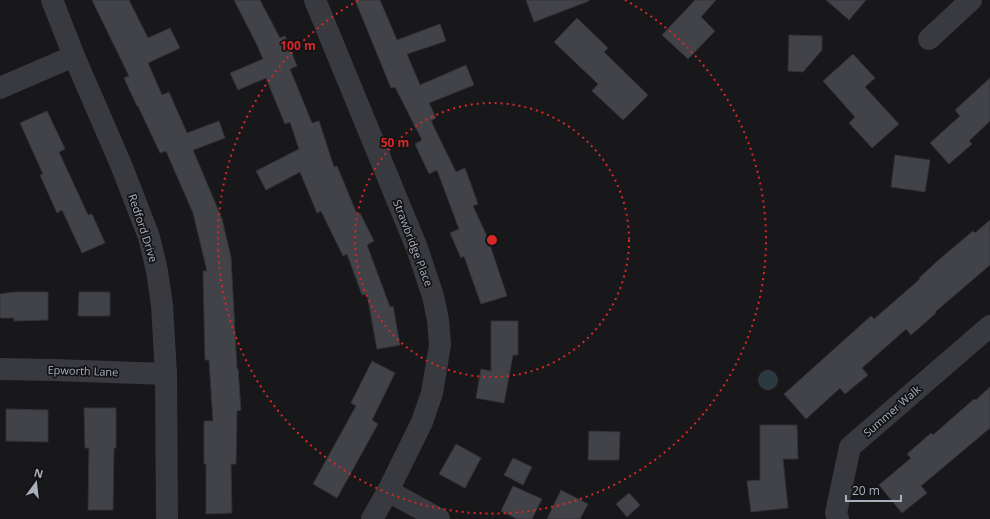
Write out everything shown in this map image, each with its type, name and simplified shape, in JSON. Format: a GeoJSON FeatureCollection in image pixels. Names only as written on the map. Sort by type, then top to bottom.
{"type":"FeatureCollection","features":[{"type":"Feature","properties":{"kind":"street","name":"Redford Drive"},"geometry":{"type":"LineString","coordinates":[[52,0],[74,56],[122,167],[148,237],[157,271],[162,305],[166,374],[167,519]]}},
{"type":"Feature","properties":{"kind":"street","name":"Strawbridge Place"},"geometry":{"type":"LineString","coordinates":[[315,0],[417,248],[433,296],[438,320],[440,345],[432,393],[425,416],[388,491],[372,519]]}},
{"type":"Feature","properties":{"kind":"street"},"geometry":{"type":"LineString","coordinates":[[929,39],[972,0]]}},
{"type":"Feature","properties":{"kind":"street"},"geometry":{"type":"LineString","coordinates":[[0,88],[74,56]]}},
{"type":"Feature","properties":{"kind":"street","name":"Summer Walk"},"geometry":{"type":"LineString","coordinates":[[838,519],[836,513],[850,447],[990,326]]}},
{"type":"Feature","properties":{"kind":"street","name":"Epworth Lane"},"geometry":{"type":"LineString","coordinates":[[0,369],[47,369],[166,374]]}},
{"type":"Feature","properties":{"kind":"street"},"geometry":{"type":"LineString","coordinates":[[388,491],[439,519]]}},
{"type":"Feature","properties":{"kind":"shaded area"},"geometry":{"type":"Polygon","coordinates":[[[768,370],[775,373],[778,380],[775,387],[768,390],[761,387],[758,380],[761,373],[768,370]]]}},
{"type":"Feature","properties":{"kind":"building"},"geometry":{"type":"Polygon","coordinates":[[[92,0],[129,0],[148,38],[170,28],[180,48],[148,63],[162,95],[169,92],[187,133],[219,121],[225,138],[193,150],[222,219],[231,257],[237,369],[241,410],[237,411],[236,464],[231,464],[232,513],[206,514],[204,421],[213,421],[209,360],[205,360],[203,271],[207,271],[193,213],[166,151],[160,153],[137,106],[124,78],[129,76],[92,0]]]}},
{"type":"Feature","properties":{"kind":"building"},"geometry":{"type":"Polygon","coordinates":[[[234,0],[260,0],[280,38],[285,36],[297,66],[290,69],[312,123],[319,121],[334,167],[337,166],[357,214],[360,213],[374,241],[367,245],[390,307],[393,306],[400,345],[377,349],[367,294],[362,295],[347,254],[343,256],[321,211],[317,213],[300,172],[266,190],[256,171],[299,149],[290,122],[285,124],[266,78],[238,90],[230,73],[263,59],[234,0]]]}},
{"type":"Feature","properties":{"kind":"building"},"geometry":{"type":"Polygon","coordinates":[[[355,0],[380,0],[397,40],[440,24],[446,41],[407,54],[420,85],[466,65],[474,85],[429,103],[436,118],[431,121],[456,172],[465,168],[478,204],[473,206],[491,245],[507,296],[481,304],[464,256],[461,258],[450,233],[459,229],[437,170],[429,174],[415,144],[422,140],[395,87],[391,88],[355,0]]]}},
{"type":"Feature","properties":{"kind":"building"},"geometry":{"type":"Polygon","coordinates":[[[526,0],[589,0],[589,1],[534,22],[526,0]]]}},
{"type":"Feature","properties":{"kind":"building"},"geometry":{"type":"Polygon","coordinates":[[[695,0],[716,0],[701,17],[715,31],[688,59],[662,35],[695,0]]]}},
{"type":"Feature","properties":{"kind":"building"},"geometry":{"type":"Polygon","coordinates":[[[826,0],[866,0],[849,20],[826,0]]]}},
{"type":"Feature","properties":{"kind":"building"},"geometry":{"type":"Polygon","coordinates":[[[577,18],[608,48],[604,52],[648,95],[623,120],[592,91],[598,84],[554,42],[577,18]]]}},
{"type":"Feature","properties":{"kind":"building"},"geometry":{"type":"Polygon","coordinates":[[[789,35],[822,36],[822,50],[803,72],[788,71],[789,35]]]}},
{"type":"Feature","properties":{"kind":"building"},"geometry":{"type":"Polygon","coordinates":[[[853,54],[875,78],[865,87],[899,124],[872,148],[849,123],[855,117],[823,81],[853,54]]]}},
{"type":"Feature","properties":{"kind":"building"},"geometry":{"type":"Polygon","coordinates":[[[990,78],[990,121],[969,141],[972,144],[949,164],[930,143],[960,116],[955,110],[990,78]]]}},
{"type":"Feature","properties":{"kind":"building"},"geometry":{"type":"Polygon","coordinates":[[[47,111],[65,149],[59,152],[88,215],[92,214],[105,243],[82,253],[62,210],[57,213],[40,175],[43,174],[20,123],[47,111]]]}},
{"type":"Feature","properties":{"kind":"building"},"geometry":{"type":"Polygon","coordinates":[[[895,155],[930,160],[925,192],[891,187],[895,155]]]}},
{"type":"Feature","properties":{"kind":"building"},"geometry":{"type":"Polygon","coordinates":[[[990,220],[990,265],[935,312],[936,313],[911,335],[906,329],[862,368],[868,375],[845,394],[840,388],[806,419],[784,394],[871,316],[874,319],[920,279],[919,278],[942,257],[973,231],[975,233],[990,220]]]}},
{"type":"Feature","properties":{"kind":"building"},"geometry":{"type":"Polygon","coordinates":[[[14,292],[48,292],[48,320],[14,321],[14,318],[0,318],[0,294],[14,292]]]}},
{"type":"Feature","properties":{"kind":"building"},"geometry":{"type":"Polygon","coordinates":[[[79,292],[110,292],[110,316],[78,316],[79,292]]]}},
{"type":"Feature","properties":{"kind":"building"},"geometry":{"type":"Polygon","coordinates":[[[491,321],[518,321],[518,355],[513,355],[504,403],[476,398],[481,369],[491,371],[491,321]]]}},
{"type":"Feature","properties":{"kind":"building"},"geometry":{"type":"Polygon","coordinates":[[[372,361],[395,373],[372,420],[378,424],[337,498],[313,484],[356,406],[351,403],[372,361]]]}},
{"type":"Feature","properties":{"kind":"building"},"geometry":{"type":"Polygon","coordinates":[[[990,387],[990,428],[921,486],[927,493],[902,513],[879,485],[911,458],[907,454],[931,433],[933,435],[990,387]]]}},
{"type":"Feature","properties":{"kind":"building"},"geometry":{"type":"Polygon","coordinates":[[[84,408],[116,408],[113,510],[88,510],[89,448],[85,448],[84,408]]]}},
{"type":"Feature","properties":{"kind":"building"},"geometry":{"type":"Polygon","coordinates":[[[6,409],[48,410],[48,442],[6,441],[6,409]]]}},
{"type":"Feature","properties":{"kind":"building"},"geometry":{"type":"Polygon","coordinates":[[[760,425],[797,425],[798,459],[783,459],[788,508],[751,512],[747,481],[760,480],[760,425]]]}},
{"type":"Feature","properties":{"kind":"building"},"geometry":{"type":"Polygon","coordinates":[[[589,431],[620,432],[619,460],[588,460],[589,431]]]}},
{"type":"Feature","properties":{"kind":"building"},"geometry":{"type":"Polygon","coordinates":[[[456,444],[481,458],[465,488],[439,474],[456,444]]]}},
{"type":"Feature","properties":{"kind":"building"},"geometry":{"type":"Polygon","coordinates":[[[513,458],[532,467],[523,485],[504,475],[513,458]]]}},
{"type":"Feature","properties":{"kind":"building"},"geometry":{"type":"Polygon","coordinates":[[[513,486],[542,499],[532,519],[517,519],[501,511],[513,486]]]}},
{"type":"Feature","properties":{"kind":"building"},"geometry":{"type":"Polygon","coordinates":[[[561,490],[588,504],[580,519],[547,519],[561,490]]]}},
{"type":"Feature","properties":{"kind":"building"},"geometry":{"type":"Polygon","coordinates":[[[629,493],[640,505],[627,517],[616,504],[629,493]]]}}]}
